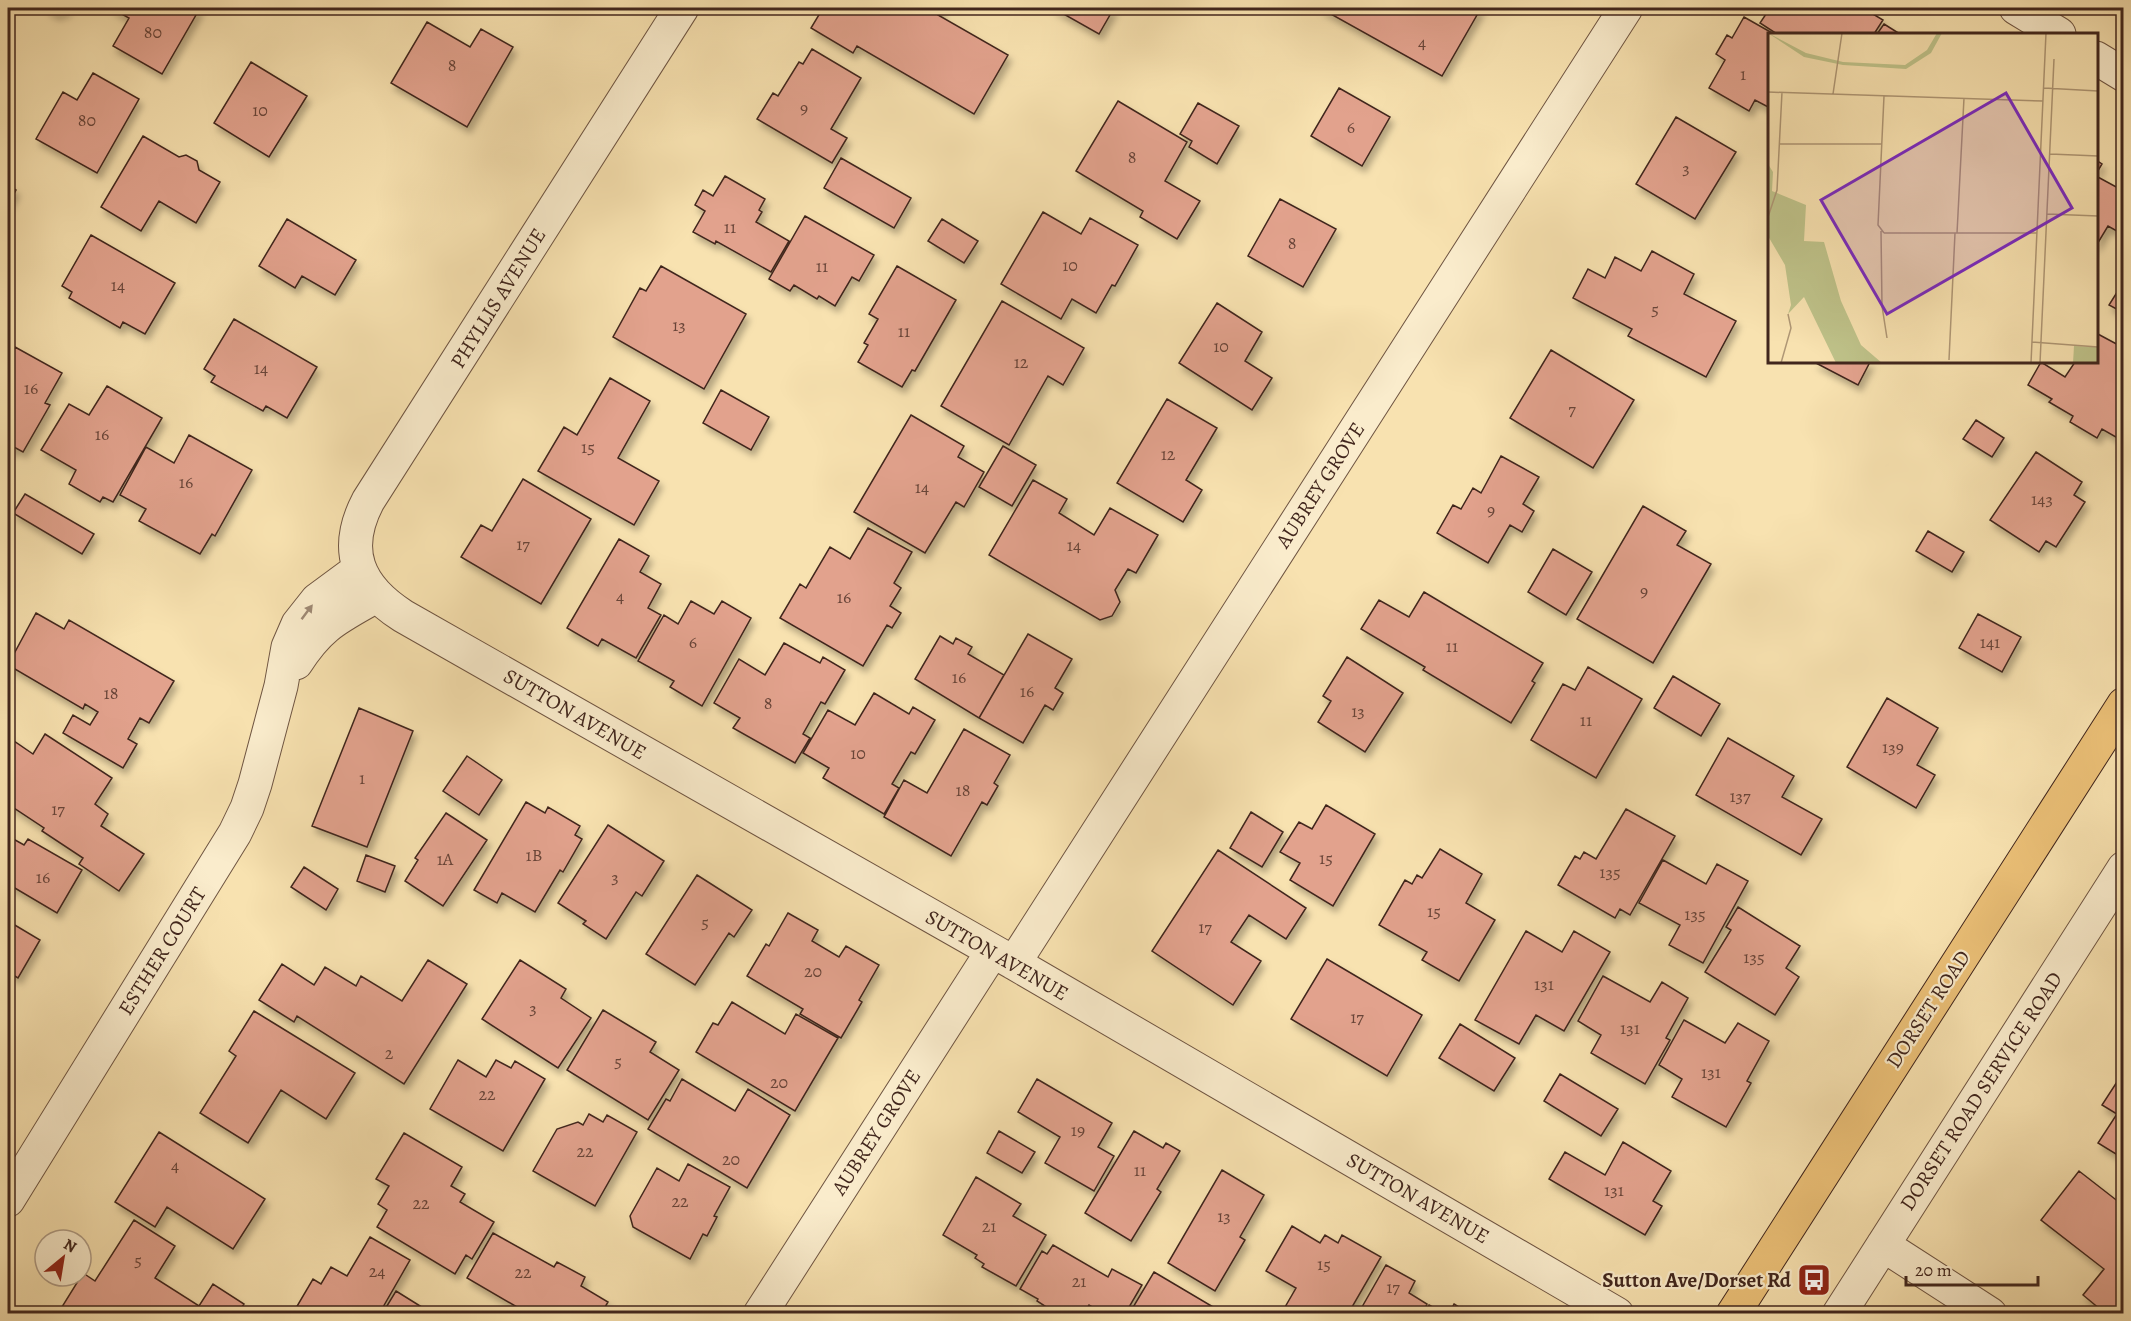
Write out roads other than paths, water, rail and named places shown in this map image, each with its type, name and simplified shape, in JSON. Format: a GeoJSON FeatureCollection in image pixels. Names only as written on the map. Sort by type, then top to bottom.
{"type":"FeatureCollection","features":[{"type":"Feature","properties":{"kind":"main road","name":"DORSET ROAD"},"geometry":{"type":"LineString","coordinates":[[1733,1314],[2124,704]]}},
{"type":"Feature","properties":{"kind":"street","name":"PHYLLIS AVENUE"},"geometry":{"type":"LineString","coordinates":[[376,596],[366,583],[359,568],[356,552],[357,532],[368,501],[682,8]]}},
{"type":"Feature","properties":{"kind":"street","name":"AUBREY GROVE"},"geometry":{"type":"LineString","coordinates":[[760,1314],[1003,958],[1626,8]]}},
{"type":"Feature","properties":{"kind":"street"},"geometry":{"type":"LineString","coordinates":[[2016,8],[2058,33]]}},
{"type":"Feature","properties":{"kind":"street"},"geometry":{"type":"LineString","coordinates":[[2098,59],[2124,75]]}},
{"type":"Feature","properties":{"kind":"street","name":"ESTHER COURT"},"geometry":{"type":"LineString","coordinates":[[8,1200],[235,833],[255,784],[281,686],[288,647],[303,617],[317,600],[359,568]]}},
{"type":"Feature","properties":{"kind":"street","name":"ESTHER COURT"},"geometry":{"type":"LineString","coordinates":[[281,686],[312,639],[323,628],[376,596]]}},
{"type":"Feature","properties":{"kind":"street","name":"SUTTON AVENUE"},"geometry":{"type":"LineString","coordinates":[[376,596],[414,622],[1003,958],[1617,1314]]}},
{"type":"Feature","properties":{"kind":"street","name":"DORSET ROAD SERVICE ROAD"},"geometry":{"type":"LineString","coordinates":[[1839,1314],[2124,868]]}},
{"type":"Feature","properties":{"kind":"street"},"geometry":{"type":"LineString","coordinates":[[1883,1245],[1990,1314]]}},
{"type":"Feature","properties":{"kind":"place","name":"Sutton Ave/Dorset Rd"},"geometry":{"type":"Point","coordinates":[1814,1280]}}]}
